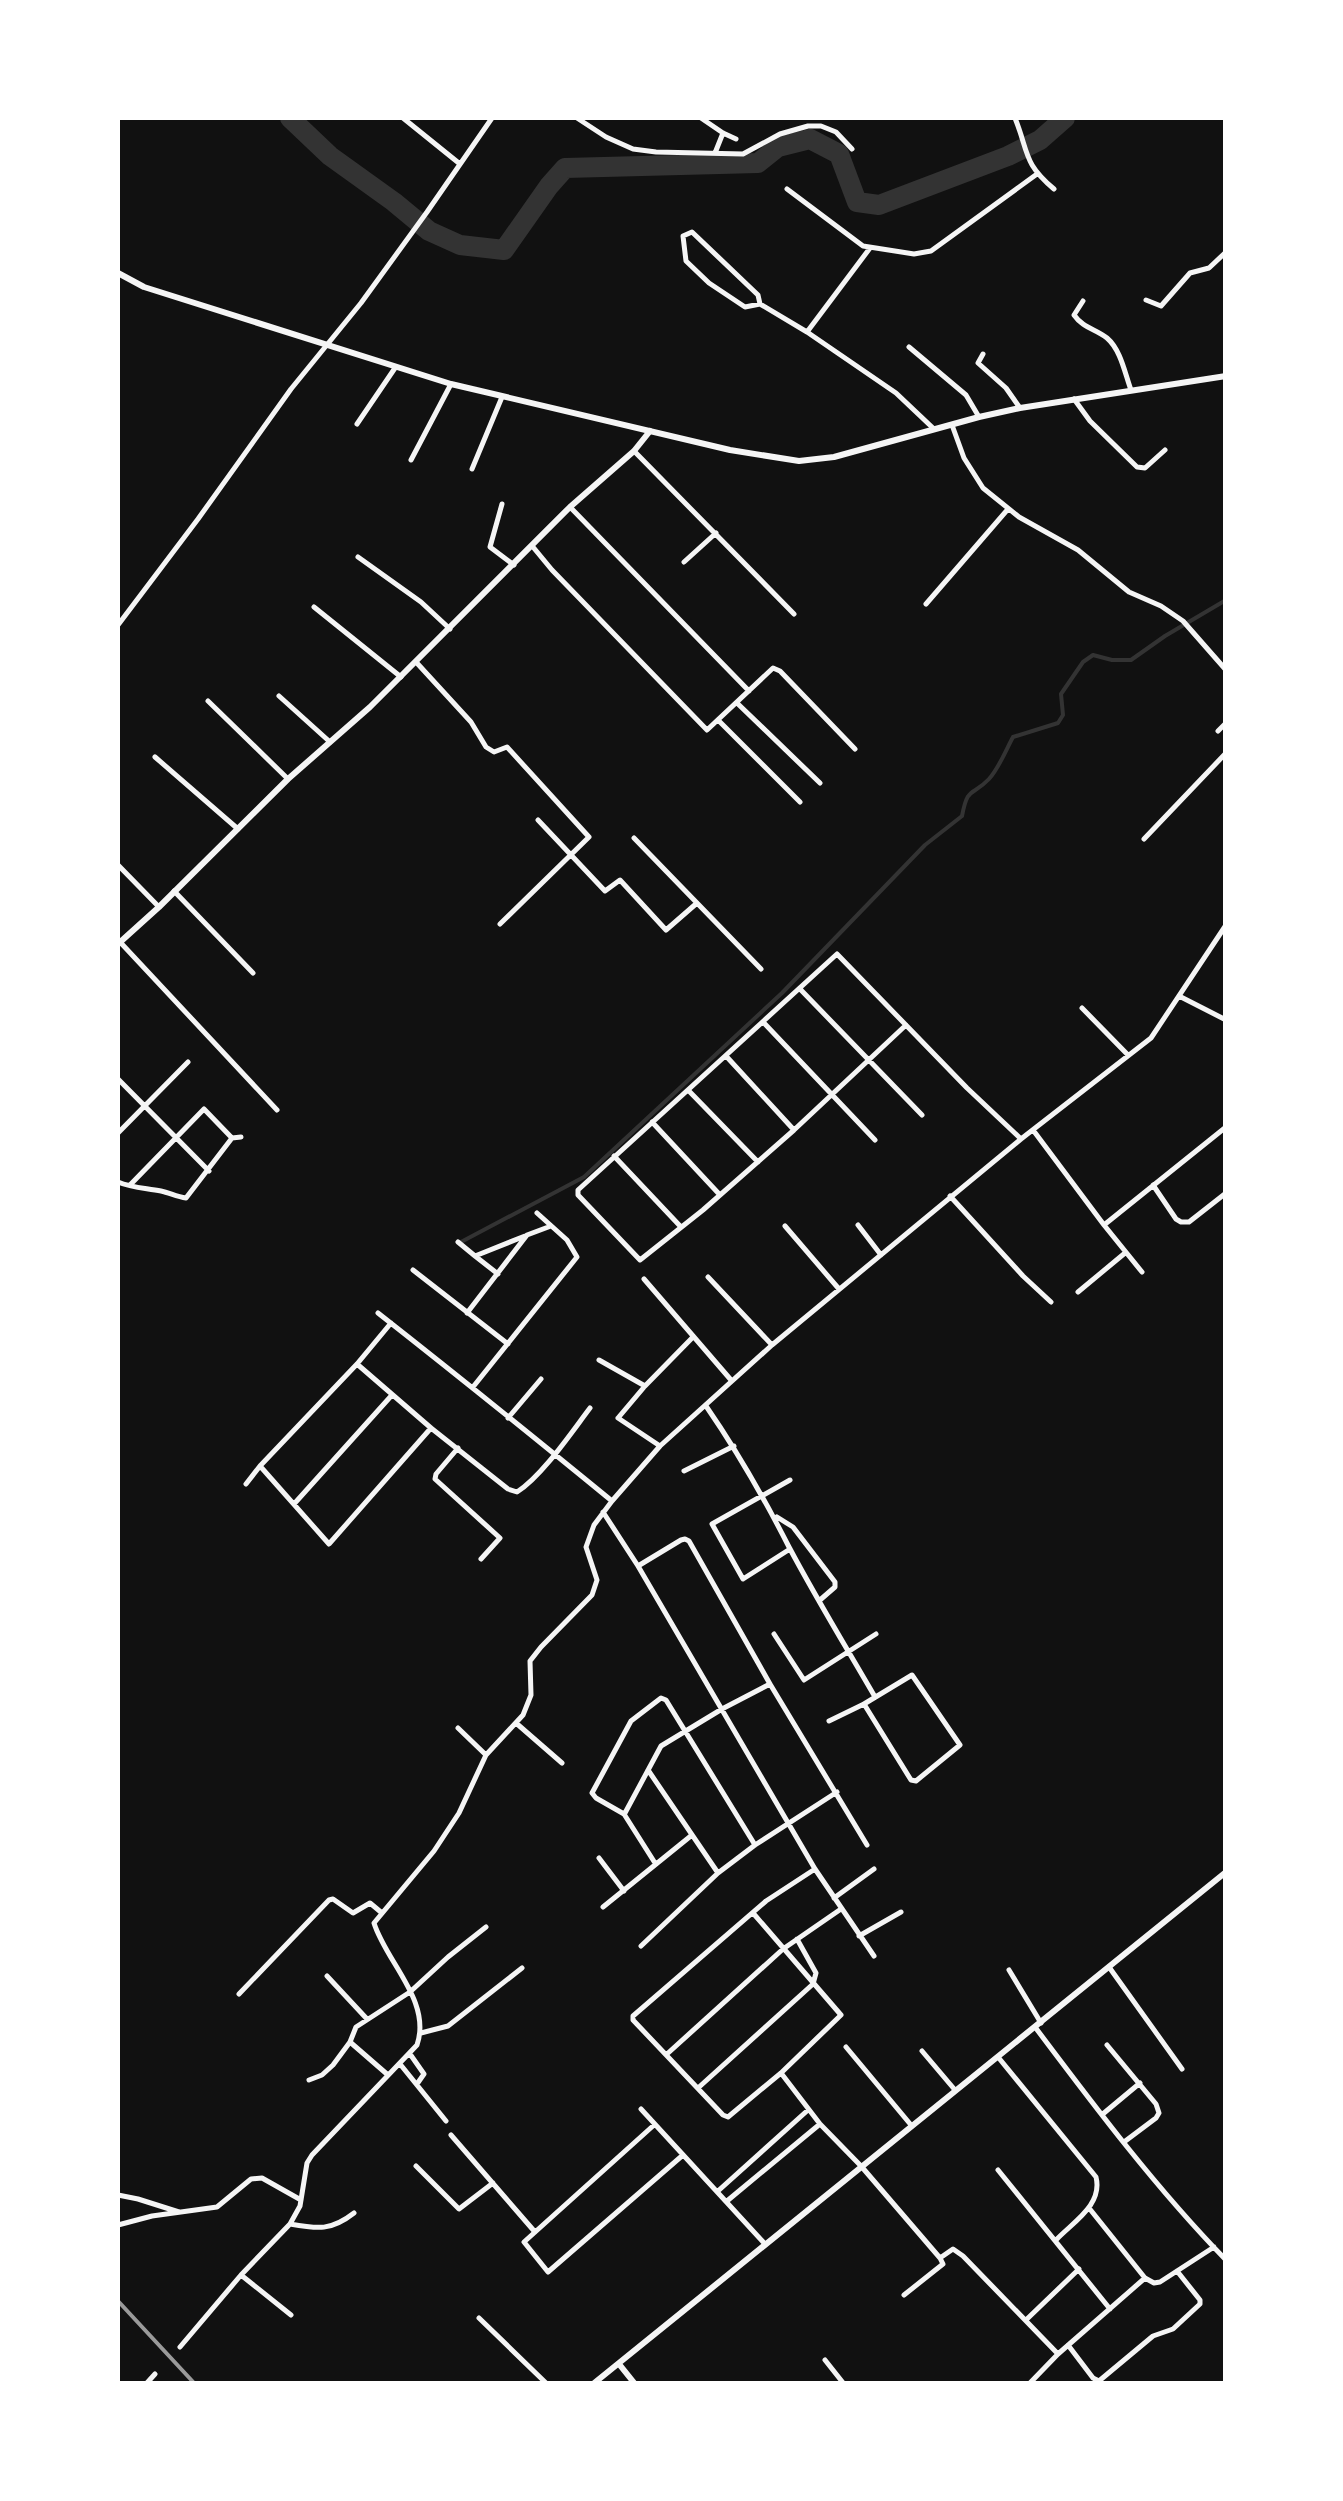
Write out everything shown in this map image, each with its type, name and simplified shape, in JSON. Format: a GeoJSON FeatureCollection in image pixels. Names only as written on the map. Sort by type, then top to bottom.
{"type":"FeatureCollection","features":[{"type":"Feature","properties":{"kind":"street"},"geometry":{"type":"LineString","coordinates":[[402,118],[460,164]]}},
{"type":"Feature","properties":{"kind":"street"},"geometry":{"type":"LineString","coordinates":[[118,626],[325,344],[361,303],[492,118]]}},
{"type":"Feature","properties":{"kind":"street"},"geometry":{"type":"LineString","coordinates":[[577,118],[633,150],[743,154],[780,134],[808,126],[836,132],[852,149]]}},
{"type":"Feature","properties":{"kind":"street"},"geometry":{"type":"LineString","coordinates":[[701,118],[736,140]]}},
{"type":"Feature","properties":{"kind":"street"},"geometry":{"type":"LineString","coordinates":[[1015,118],[1028,162],[1054,188]]}},
{"type":"Feature","properties":{"kind":"street"},"geometry":{"type":"LineString","coordinates":[[715,152],[723,134]]}},
{"type":"Feature","properties":{"kind":"street"},"geometry":{"type":"LineString","coordinates":[[787,189],[863,246],[914,254],[931,250],[1037,174]]}},
{"type":"Feature","properties":{"kind":"street"},"geometry":{"type":"LineString","coordinates":[[760,304],[758,295],[692,232],[683,236],[686,261],[698,274],[745,307],[760,304],[807,332],[896,393],[936,430]]}},
{"type":"Feature","properties":{"kind":"street"},"geometry":{"type":"LineString","coordinates":[[807,332],[870,248]]}},
{"type":"Feature","properties":{"kind":"street"},"geometry":{"type":"LineString","coordinates":[[1146,300],[1161,306],[1190,273],[1209,268],[1226,252]]}},
{"type":"Feature","properties":{"kind":"street"},"geometry":{"type":"LineString","coordinates":[[118,273],[144,286],[451,384],[730,450],[800,461],[834,457],[1020,408],[1226,376]]}},
{"type":"Feature","properties":{"kind":"street"},"geometry":{"type":"LineString","coordinates":[[1083,301],[1074,315],[1080,324],[1109,340],[1121,360],[1130,390]]}},
{"type":"Feature","properties":{"kind":"street"},"geometry":{"type":"LineString","coordinates":[[909,348],[966,395],[980,417]]}},
{"type":"Feature","properties":{"kind":"street"},"geometry":{"type":"LineString","coordinates":[[983,354],[978,363],[1006,388],[1020,408]]}},
{"type":"Feature","properties":{"kind":"street"},"geometry":{"type":"LineString","coordinates":[[356,424],[395,368]]}},
{"type":"Feature","properties":{"kind":"street"},"geometry":{"type":"LineString","coordinates":[[411,460],[451,384]]}},
{"type":"Feature","properties":{"kind":"street"},"geometry":{"type":"LineString","coordinates":[[472,469],[502,397]]}},
{"type":"Feature","properties":{"kind":"street"},"geometry":{"type":"LineString","coordinates":[[1074,399],[1090,421],[1137,467],[1146,468],[1165,450]]}},
{"type":"Feature","properties":{"kind":"street"},"geometry":{"type":"LineString","coordinates":[[952,425],[964,458],[983,488],[1032,525],[1078,550],[1129,592],[1161,606],[1185,624],[1226,670]]}},
{"type":"Feature","properties":{"kind":"street"},"geometry":{"type":"LineString","coordinates":[[277,1110],[119,943],[288,779],[370,707],[650,432]]}},
{"type":"Feature","properties":{"kind":"street"},"geometry":{"type":"LineString","coordinates":[[634,451],[794,614]]}},
{"type":"Feature","properties":{"kind":"street"},"geometry":{"type":"LineString","coordinates":[[502,504],[490,547],[514,565]]}},
{"type":"Feature","properties":{"kind":"street"},"geometry":{"type":"LineString","coordinates":[[570,507],[749,691]]}},
{"type":"Feature","properties":{"kind":"street"},"geometry":{"type":"LineString","coordinates":[[926,604],[1008,509]]}},
{"type":"Feature","properties":{"kind":"street"},"geometry":{"type":"LineString","coordinates":[[684,562],[716,534]]}},
{"type":"Feature","properties":{"kind":"street"},"geometry":{"type":"LineString","coordinates":[[533,547],[706,729],[777,668],[856,750]]}},
{"type":"Feature","properties":{"kind":"street"},"geometry":{"type":"LineString","coordinates":[[358,557],[421,602],[450,629]]}},
{"type":"Feature","properties":{"kind":"street"},"geometry":{"type":"LineString","coordinates":[[314,607],[400,677]]}},
{"type":"Feature","properties":{"kind":"street"},"geometry":{"type":"LineString","coordinates":[[416,662],[471,722],[486,747],[494,752],[506,747],[588,837],[500,924]]}},
{"type":"Feature","properties":{"kind":"street"},"geometry":{"type":"LineString","coordinates":[[279,696],[330,742]]}},
{"type":"Feature","properties":{"kind":"street"},"geometry":{"type":"LineString","coordinates":[[208,701],[288,779]]}},
{"type":"Feature","properties":{"kind":"street"},"geometry":{"type":"LineString","coordinates":[[737,703],[820,783]]}},
{"type":"Feature","properties":{"kind":"street"},"geometry":{"type":"LineString","coordinates":[[718,720],[800,802]]}},
{"type":"Feature","properties":{"kind":"street"},"geometry":{"type":"LineString","coordinates":[[1218,732],[1226,723]]}},
{"type":"Feature","properties":{"kind":"street"},"geometry":{"type":"LineString","coordinates":[[1144,839],[1226,752]]}},
{"type":"Feature","properties":{"kind":"street"},"geometry":{"type":"LineString","coordinates":[[155,757],[238,829]]}},
{"type":"Feature","properties":{"kind":"street"},"geometry":{"type":"LineString","coordinates":[[538,820],[605,891],[620,880],[666,930],[697,903]]}},
{"type":"Feature","properties":{"kind":"street"},"geometry":{"type":"LineString","coordinates":[[634,838],[761,968]]}},
{"type":"Feature","properties":{"kind":"street"},"geometry":{"type":"LineString","coordinates":[[118,865],[159,906]]}},
{"type":"Feature","properties":{"kind":"street"},"geometry":{"type":"LineString","coordinates":[[174,891],[253,973]]}},
{"type":"Feature","properties":{"kind":"street"},"geometry":{"type":"LineString","coordinates":[[180,2346],[290,2224],[301,2200],[312,2155],[418,2045],[419,2015],[374,1926],[459,1813],[486,1755],[522,1715],[531,1695],[530,1661],[592,1595],[596,1576],[586,1547],[594,1524],[660,1446],[772,1344],[1020,1139],[1150,1038],[1226,924]]}},
{"type":"Feature","properties":{"kind":"street"},"geometry":{"type":"LineString","coordinates":[[906,1025],[758,1162],[640,1260],[576,1193],[834,955],[840,955],[1020,1139]]}},
{"type":"Feature","properties":{"kind":"street"},"geometry":{"type":"LineString","coordinates":[[800,990],[922,1114]]}},
{"type":"Feature","properties":{"kind":"street"},"geometry":{"type":"LineString","coordinates":[[1179,996],[1226,1020]]}},
{"type":"Feature","properties":{"kind":"street"},"geometry":{"type":"LineString","coordinates":[[1082,1008],[1128,1055]]}},
{"type":"Feature","properties":{"kind":"street"},"geometry":{"type":"LineString","coordinates":[[764,1023],[875,1140]]}},
{"type":"Feature","properties":{"kind":"street"},"geometry":{"type":"LineString","coordinates":[[726,1056],[794,1130]]}},
{"type":"Feature","properties":{"kind":"street"},"geometry":{"type":"LineString","coordinates":[[118,1133],[188,1062]]}},
{"type":"Feature","properties":{"kind":"street"},"geometry":{"type":"LineString","coordinates":[[118,1079],[209,1171]]}},
{"type":"Feature","properties":{"kind":"street"},"geometry":{"type":"LineString","coordinates":[[688,1090],[758,1162]]}},
{"type":"Feature","properties":{"kind":"street"},"geometry":{"type":"LineString","coordinates":[[118,1182],[129,1187],[186,1198],[236,1138],[204,1109],[129,1187]]}},
{"type":"Feature","properties":{"kind":"street"},"geometry":{"type":"LineString","coordinates":[[652,1122],[720,1195]]}},
{"type":"Feature","properties":{"kind":"street"},"geometry":{"type":"LineString","coordinates":[[1104,1226],[1226,1127]]}},
{"type":"Feature","properties":{"kind":"street"},"geometry":{"type":"LineString","coordinates":[[1033,1130],[1142,1272]]}},
{"type":"Feature","properties":{"kind":"street"},"geometry":{"type":"LineString","coordinates":[[614,1156],[681,1227]]}},
{"type":"Feature","properties":{"kind":"street"},"geometry":{"type":"LineString","coordinates":[[1153,1185],[1181,1222],[1188,1222],[1226,1193]]}},
{"type":"Feature","properties":{"kind":"street"},"geometry":{"type":"LineString","coordinates":[[950,1196],[1051,1302]]}},
{"type":"Feature","properties":{"kind":"street"},"geometry":{"type":"LineString","coordinates":[[473,1387],[576,1256],[567,1240],[537,1213]]}},
{"type":"Feature","properties":{"kind":"street"},"geometry":{"type":"LineString","coordinates":[[858,1225],[881,1254]]}},
{"type":"Feature","properties":{"kind":"street"},"geometry":{"type":"LineString","coordinates":[[475,1256],[552,1226]]}},
{"type":"Feature","properties":{"kind":"street"},"geometry":{"type":"LineString","coordinates":[[785,1226],[838,1290]]}},
{"type":"Feature","properties":{"kind":"street"},"geometry":{"type":"LineString","coordinates":[[468,1313],[528,1235]]}},
{"type":"Feature","properties":{"kind":"street"},"geometry":{"type":"LineString","coordinates":[[458,1242],[498,1274]]}},
{"type":"Feature","properties":{"kind":"street"},"geometry":{"type":"LineString","coordinates":[[1078,1292],[1125,1253]]}},
{"type":"Feature","properties":{"kind":"street"},"geometry":{"type":"LineString","coordinates":[[413,1270],[508,1344]]}},
{"type":"Feature","properties":{"kind":"street"},"geometry":{"type":"LineString","coordinates":[[708,1277],[772,1344]]}},
{"type":"Feature","properties":{"kind":"street"},"geometry":{"type":"LineString","coordinates":[[644,1279],[731,1380]]}},
{"type":"Feature","properties":{"kind":"street"},"geometry":{"type":"LineString","coordinates":[[378,1313],[612,1501]]}},
{"type":"Feature","properties":{"kind":"street"},"geometry":{"type":"LineString","coordinates":[[246,1484],[391,1323]]}},
{"type":"Feature","properties":{"kind":"street"},"geometry":{"type":"LineString","coordinates":[[660,1446],[618,1418],[693,1337]]}},
{"type":"Feature","properties":{"kind":"street"},"geometry":{"type":"LineString","coordinates":[[599,1360],[644,1386]]}},
{"type":"Feature","properties":{"kind":"street"},"geometry":{"type":"LineString","coordinates":[[357,1364],[431,1428],[516,1492],[554,1454],[590,1408]]}},
{"type":"Feature","properties":{"kind":"street"},"geometry":{"type":"LineString","coordinates":[[508,1418],[541,1378]]}},
{"type":"Feature","properties":{"kind":"street"},"geometry":{"type":"LineString","coordinates":[[294,1504],[392,1395]]}},
{"type":"Feature","properties":{"kind":"street"},"geometry":{"type":"LineString","coordinates":[[706,1406],[763,1496],[874,1697]]}},
{"type":"Feature","properties":{"kind":"street"},"geometry":{"type":"LineString","coordinates":[[260,1466],[327,1544],[332,1543],[431,1428]]}},
{"type":"Feature","properties":{"kind":"street"},"geometry":{"type":"LineString","coordinates":[[684,1471],[734,1446]]}},
{"type":"Feature","properties":{"kind":"street"},"geometry":{"type":"LineString","coordinates":[[458,1448],[435,1479],[500,1538],[481,1559]]}},
{"type":"Feature","properties":{"kind":"street"},"geometry":{"type":"LineString","coordinates":[[790,1480],[712,1526],[743,1579],[790,1549]]}},
{"type":"Feature","properties":{"kind":"street"},"geometry":{"type":"LineString","coordinates":[[604,1512],[815,1869],[874,1956]]}},
{"type":"Feature","properties":{"kind":"street"},"geometry":{"type":"LineString","coordinates":[[774,1516],[793,1527],[835,1582],[832,1591],[820,1600]]}},
{"type":"Feature","properties":{"kind":"street"},"geometry":{"type":"LineString","coordinates":[[638,1566],[681,1540],[689,1541],[868,1845]]}},
{"type":"Feature","properties":{"kind":"street"},"geometry":{"type":"LineString","coordinates":[[774,1634],[803,1680],[876,1634]]}},
{"type":"Feature","properties":{"kind":"street"},"geometry":{"type":"LineString","coordinates":[[829,1721],[910,1675],[960,1745],[916,1781],[910,1780],[864,1704]]}},
{"type":"Feature","properties":{"kind":"street"},"geometry":{"type":"LineString","coordinates":[[624,1814],[661,1746],[770,1684]]}},
{"type":"Feature","properties":{"kind":"street"},"geometry":{"type":"LineString","coordinates":[[656,1863],[624,1814],[592,1793],[631,1721],[664,1698],[756,1845]]}},
{"type":"Feature","properties":{"kind":"street"},"geometry":{"type":"LineString","coordinates":[[516,1723],[562,1763]]}},
{"type":"Feature","properties":{"kind":"street"},"geometry":{"type":"LineString","coordinates":[[458,1728],[486,1755]]}},
{"type":"Feature","properties":{"kind":"street"},"geometry":{"type":"LineString","coordinates":[[648,1770],[718,1874]]}},
{"type":"Feature","properties":{"kind":"street"},"geometry":{"type":"LineString","coordinates":[[641,1946],[718,1874],[837,1792]]}},
{"type":"Feature","properties":{"kind":"street"},"geometry":{"type":"LineString","coordinates":[[603,1908],[692,1835]]}},
{"type":"Feature","properties":{"kind":"street"},"geometry":{"type":"LineString","coordinates":[[599,1858],[624,1891]]}},
{"type":"Feature","properties":{"kind":"street"},"geometry":{"type":"LineString","coordinates":[[753,1913],[841,2015],[728,2117],[722,2115],[633,2016],[753,1913],[815,1869]]}},
{"type":"Feature","properties":{"kind":"street"},"geometry":{"type":"LineString","coordinates":[[834,1898],[874,1869]]}},
{"type":"Feature","properties":{"kind":"street"},"geometry":{"type":"LineString","coordinates":[[594,2384],[1226,1872]]}},
{"type":"Feature","properties":{"kind":"street"},"geometry":{"type":"LineString","coordinates":[[239,1994],[328,1900],[333,1898],[354,1913],[370,1903],[382,1913]]}},
{"type":"Feature","properties":{"kind":"street"},"geometry":{"type":"LineString","coordinates":[[666,2054],[783,1949],[842,1910]]}},
{"type":"Feature","properties":{"kind":"street"},"geometry":{"type":"LineString","coordinates":[[859,1936],[900,1912]]}},
{"type":"Feature","properties":{"kind":"street"},"geometry":{"type":"LineString","coordinates":[[309,2080],[333,2065],[356,2026],[410,1992],[486,1928]]}},
{"type":"Feature","properties":{"kind":"street"},"geometry":{"type":"LineString","coordinates":[[698,2088],[812,1984],[816,1974],[797,1939]]}},
{"type":"Feature","properties":{"kind":"street"},"geometry":{"type":"LineString","coordinates":[[421,2033],[448,2026],[522,1968]]}},
{"type":"Feature","properties":{"kind":"street"},"geometry":{"type":"LineString","coordinates":[[1109,1968],[1182,2069]]}},
{"type":"Feature","properties":{"kind":"street"},"geometry":{"type":"LineString","coordinates":[[1010,1970],[1038,2025],[1124,2142],[1226,2260]]}},
{"type":"Feature","properties":{"kind":"street"},"geometry":{"type":"LineString","coordinates":[[327,1976],[367,2019]]}},
{"type":"Feature","properties":{"kind":"street"},"geometry":{"type":"LineString","coordinates":[[350,2042],[388,2075]]}},
{"type":"Feature","properties":{"kind":"street"},"geometry":{"type":"LineString","coordinates":[[1108,2045],[1159,2113],[1124,2142]]}},
{"type":"Feature","properties":{"kind":"street"},"geometry":{"type":"LineString","coordinates":[[846,2047],[911,2125]]}},
{"type":"Feature","properties":{"kind":"street"},"geometry":{"type":"LineString","coordinates":[[922,2050],[955,2090]]}},
{"type":"Feature","properties":{"kind":"street"},"geometry":{"type":"LineString","coordinates":[[410,2054],[424,2074],[416,2084]]}},
{"type":"Feature","properties":{"kind":"street"},"geometry":{"type":"LineString","coordinates":[[998,2057],[1096,2177],[1098,2189],[1089,2208],[1056,2240]]}},
{"type":"Feature","properties":{"kind":"street"},"geometry":{"type":"LineString","coordinates":[[400,2064],[446,2121]]}},
{"type":"Feature","properties":{"kind":"street"},"geometry":{"type":"LineString","coordinates":[[780,2074],[940,2258],[943,2264],[904,2294]]}},
{"type":"Feature","properties":{"kind":"street"},"geometry":{"type":"LineString","coordinates":[[1104,2114],[1140,2083]]}},
{"type":"Feature","properties":{"kind":"street"},"geometry":{"type":"LineString","coordinates":[[641,2109],[766,2244]]}},
{"type":"Feature","properties":{"kind":"street"},"geometry":{"type":"LineString","coordinates":[[718,2192],[808,2110]]}},
{"type":"Feature","properties":{"kind":"street"},"geometry":{"type":"LineString","coordinates":[[727,2202],[820,2124]]}},
{"type":"Feature","properties":{"kind":"street"},"geometry":{"type":"LineString","coordinates":[[654,2125],[524,2242],[548,2272],[682,2156]]}},
{"type":"Feature","properties":{"kind":"street"},"geometry":{"type":"LineString","coordinates":[[451,2135],[536,2232]]}},
{"type":"Feature","properties":{"kind":"street"},"geometry":{"type":"LineString","coordinates":[[416,2166],[459,2209],[493,2182]]}},
{"type":"Feature","properties":{"kind":"street"},"geometry":{"type":"LineString","coordinates":[[998,2170],[1110,2309]]}},
{"type":"Feature","properties":{"kind":"street"},"geometry":{"type":"LineString","coordinates":[[118,2225],[216,2207],[250,2178],[262,2178],[301,2200]]}},
{"type":"Feature","properties":{"kind":"street"},"geometry":{"type":"LineString","coordinates":[[118,2195],[182,2212]]}},
{"type":"Feature","properties":{"kind":"street"},"geometry":{"type":"LineString","coordinates":[[1089,2208],[1146,2278],[1157,2283],[1214,2247]]}},
{"type":"Feature","properties":{"kind":"street"},"geometry":{"type":"LineString","coordinates":[[290,2224],[327,2228],[354,2213]]}},
{"type":"Feature","properties":{"kind":"street"},"geometry":{"type":"LineString","coordinates":[[940,2258],[950,2250],[958,2251],[1058,2354]]}},
{"type":"Feature","properties":{"kind":"street"},"geometry":{"type":"LineString","coordinates":[[1026,2319],[1079,2269]]}},
{"type":"Feature","properties":{"kind":"street"},"geometry":{"type":"LineString","coordinates":[[1068,2345],[1093,2378],[1099,2380],[1153,2336],[1174,2329],[1200,2304],[1178,2271]]}},
{"type":"Feature","properties":{"kind":"street"},"geometry":{"type":"LineString","coordinates":[[241,2275],[291,2315]]}},
{"type":"Feature","properties":{"kind":"street"},"geometry":{"type":"LineString","coordinates":[[1029,2384],[1146,2278]]}},
{"type":"Feature","properties":{"kind":"street"},"geometry":{"type":"LineString","coordinates":[[478,2318],[547,2384]]}},
{"type":"Feature","properties":{"kind":"street"},"geometry":{"type":"LineString","coordinates":[[825,2360],[844,2384]]}},
{"type":"Feature","properties":{"kind":"street"},"geometry":{"type":"LineString","coordinates":[[619,2364],[635,2384]]}},
{"type":"Feature","properties":{"kind":"street"},"geometry":{"type":"LineString","coordinates":[[146,2384],[154,2374]]}},
{"type":"Feature","properties":{"kind":"waterway"},"geometry":{"type":"LineString","coordinates":[[290,118],[330,156],[429,231],[460,245],[504,250],[565,168],[758,163],[778,147],[810,139],[839,154],[857,202],[879,205],[1008,156],[1040,140],[1065,118]]}},
{"type":"Feature","properties":{"kind":"waterway"},"geometry":{"type":"LineString","coordinates":[[461,1242],[584,1177],[782,993],[925,845],[962,816],[969,795],[993,775],[1013,737],[1058,723],[1063,715],[1061,694],[1083,662],[1093,655],[1131,660],[1226,600]]}},
{"type":"Feature","properties":{"kind":"railway"},"geometry":{"type":"LineString","coordinates":[[118,2301],[195,2384]]}}]}
